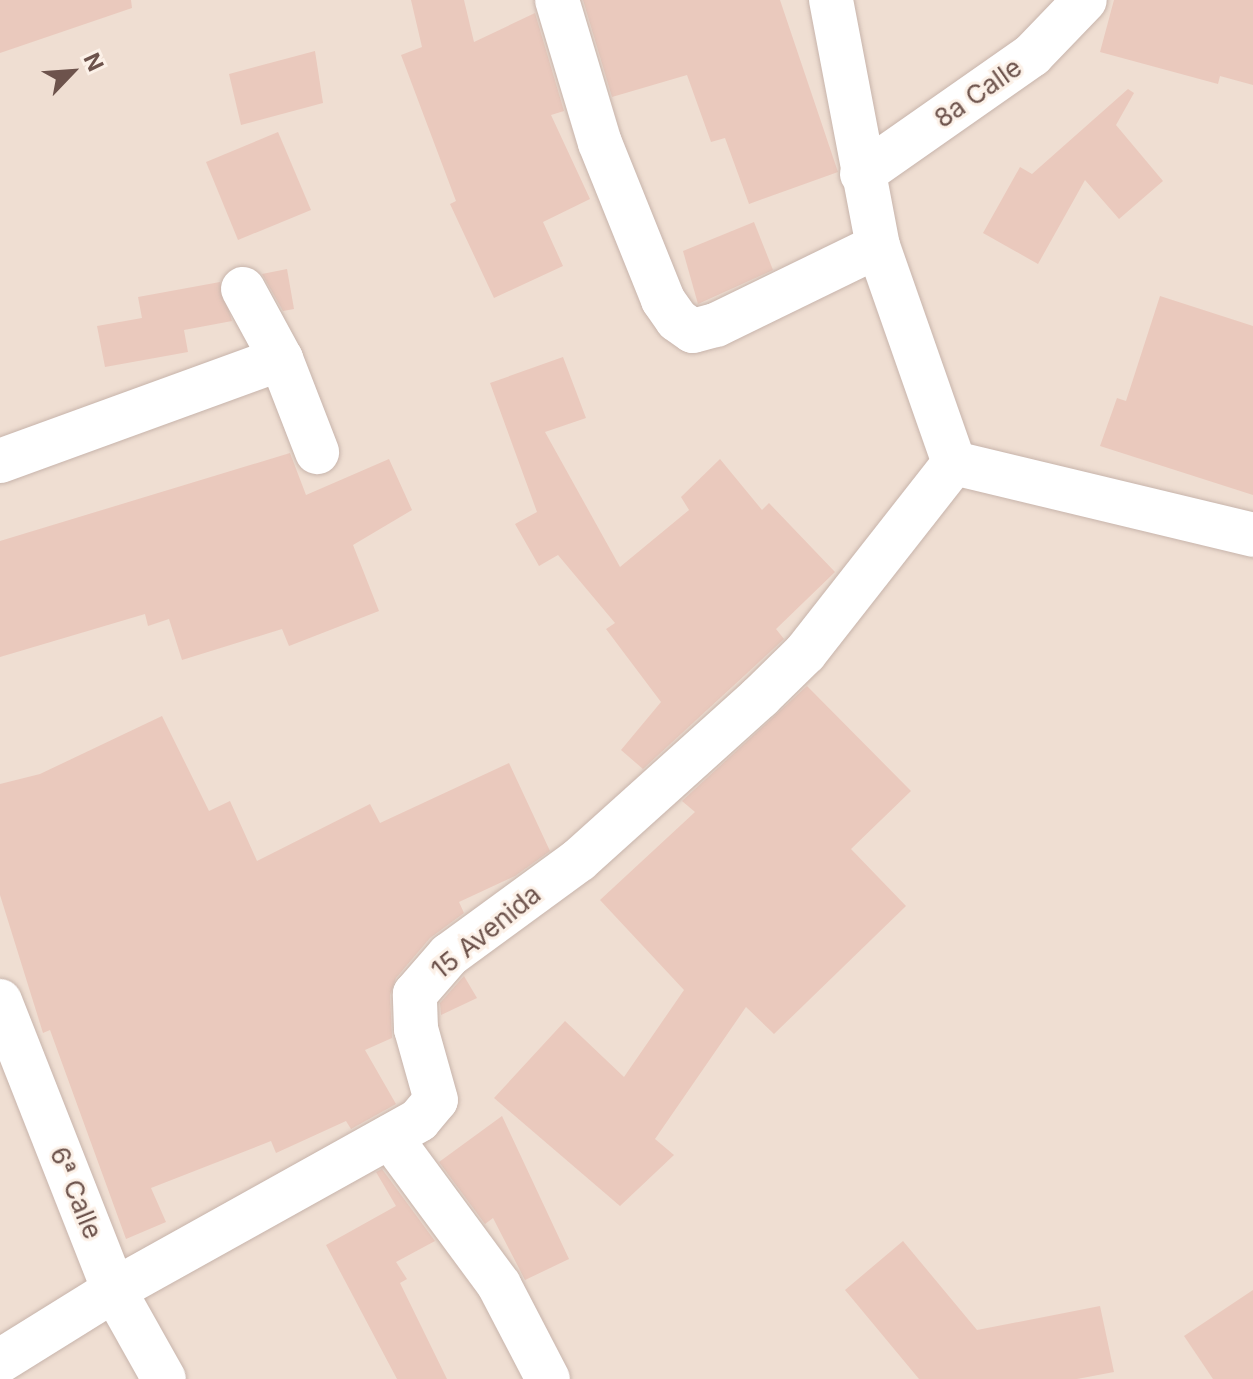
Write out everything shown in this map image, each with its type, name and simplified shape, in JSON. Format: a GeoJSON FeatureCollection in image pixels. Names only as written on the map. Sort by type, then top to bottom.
{"type":"FeatureCollection","features":[{"type":"Feature","properties":{"kind":"street"},"geometry":{"type":"LineString","coordinates":[[557,0],[600,143],[663,300],[677,320],[693,331],[716,325],[878,246]]}},
{"type":"Feature","properties":{"kind":"street"},"geometry":{"type":"LineString","coordinates":[[831,0],[878,246],[954,463],[1253,535]]}},
{"type":"Feature","properties":{"kind":"street","name":"8a Calle"},"geometry":{"type":"LineString","coordinates":[[862,174],[1032,55],[1085,0]]}},
{"type":"Feature","properties":{"kind":"street"},"geometry":{"type":"LineString","coordinates":[[243,289],[281,359],[317,452]]}},
{"type":"Feature","properties":{"kind":"street"},"geometry":{"type":"LineString","coordinates":[[0,461],[281,359]]}},
{"type":"Feature","properties":{"kind":"street","name":"15 Avenida"},"geometry":{"type":"LineString","coordinates":[[0,1361],[114,1290],[390,1137],[436,1100],[416,1029],[415,994],[449,955],[579,860],[805,653],[954,463]]}},
{"type":"Feature","properties":{"kind":"street","name":"6ª Calle"},"geometry":{"type":"LineString","coordinates":[[0,1001],[114,1290],[164,1379]]}},
{"type":"Feature","properties":{"kind":"street"},"geometry":{"type":"LineString","coordinates":[[390,1137],[499,1285],[548,1379]]}},
{"type":"Feature","properties":{"kind":"shaded area"},"geometry":{"type":"Polygon","coordinates":[[[0,0],[1253,0],[1253,1379],[0,1379],[0,0]]]}},
{"type":"Feature","properties":{"kind":"building"},"geometry":{"type":"Polygon","coordinates":[[[0,0],[131,0],[132,8],[0,53],[0,0]]]}},
{"type":"Feature","properties":{"kind":"building"},"geometry":{"type":"Polygon","coordinates":[[[411,0],[464,0],[474,42],[535,13],[564,111],[551,115],[590,199],[543,222],[563,266],[494,298],[450,204],[456,201],[401,55],[422,47],[411,0]]]}},
{"type":"Feature","properties":{"kind":"building"},"geometry":{"type":"Polygon","coordinates":[[[583,0],[780,0],[838,172],[749,204],[725,138],[711,142],[687,75],[612,97],[583,0]]]}},
{"type":"Feature","properties":{"kind":"building"},"geometry":{"type":"Polygon","coordinates":[[[1114,0],[1253,0],[1253,85],[1220,76],[1218,84],[1100,52],[1114,0]]]}},
{"type":"Feature","properties":{"kind":"building"},"geometry":{"type":"Polygon","coordinates":[[[315,51],[323,103],[241,125],[229,74],[315,51]]]}},
{"type":"Feature","properties":{"kind":"building"},"geometry":{"type":"Polygon","coordinates":[[[1128,89],[1134,93],[1116,125],[1163,181],[1119,219],[1085,180],[1038,264],[983,233],[1020,167],[1032,174],[1128,89]]]}},
{"type":"Feature","properties":{"kind":"building"},"geometry":{"type":"Polygon","coordinates":[[[278,132],[311,210],[238,240],[206,162],[278,132]]]}},
{"type":"Feature","properties":{"kind":"building"},"geometry":{"type":"Polygon","coordinates":[[[754,222],[773,270],[698,304],[683,251],[754,222]]]}},
{"type":"Feature","properties":{"kind":"building"},"geometry":{"type":"Polygon","coordinates":[[[287,269],[294,309],[283,311],[262,274],[287,269]]]}},
{"type":"Feature","properties":{"kind":"building"},"geometry":{"type":"Polygon","coordinates":[[[220,282],[232,321],[184,330],[188,352],[105,367],[97,326],[142,318],[138,297],[220,282]]]}},
{"type":"Feature","properties":{"kind":"building"},"geometry":{"type":"Polygon","coordinates":[[[1160,296],[1253,326],[1253,495],[1100,446],[1117,398],[1126,401],[1160,296]]]}},
{"type":"Feature","properties":{"kind":"building"},"geometry":{"type":"Polygon","coordinates":[[[563,357],[586,418],[545,432],[620,567],[689,510],[681,497],[720,459],[762,510],[769,503],[835,572],[776,629],[784,639],[643,769],[621,750],[661,702],[606,629],[615,623],[558,555],[539,566],[515,524],[537,512],[490,383],[563,357]]]}},
{"type":"Feature","properties":{"kind":"building"},"geometry":{"type":"Polygon","coordinates":[[[290,453],[306,495],[389,459],[412,510],[353,545],[379,611],[289,646],[282,629],[182,660],[169,619],[148,626],[145,614],[0,657],[0,541],[290,453]]]}},
{"type":"Feature","properties":{"kind":"building"},"geometry":{"type":"Polygon","coordinates":[[[807,686],[911,791],[851,849],[906,906],[774,1034],[746,1007],[655,1139],[674,1155],[620,1206],[494,1098],[565,1021],[624,1077],[684,990],[600,900],[695,812],[682,801],[807,686]]]}},
{"type":"Feature","properties":{"kind":"building"},"geometry":{"type":"Polygon","coordinates":[[[162,716],[209,811],[230,801],[257,861],[370,804],[380,823],[509,763],[550,851],[515,876],[459,902],[464,913],[430,938],[396,978],[390,995],[392,1038],[365,1050],[396,1104],[351,1129],[346,1121],[276,1153],[271,1141],[151,1188],[166,1222],[126,1239],[50,1030],[43,1033],[0,895],[0,784],[40,774],[162,716]]]}},
{"type":"Feature","properties":{"kind":"building"},"geometry":{"type":"Polygon","coordinates":[[[464,976],[477,998],[441,1015],[440,1003],[464,976]]]}},
{"type":"Feature","properties":{"kind":"building"},"geometry":{"type":"Polygon","coordinates":[[[502,1116],[569,1259],[525,1280],[493,1218],[485,1224],[439,1162],[502,1116]]]}},
{"type":"Feature","properties":{"kind":"building"},"geometry":{"type":"Polygon","coordinates":[[[382,1169],[435,1241],[396,1262],[407,1279],[400,1283],[447,1379],[397,1379],[326,1245],[396,1206],[376,1172],[382,1169]]]}},
{"type":"Feature","properties":{"kind":"building"},"geometry":{"type":"Polygon","coordinates":[[[903,1241],[977,1330],[1100,1306],[1114,1372],[1077,1379],[919,1379],[845,1290],[903,1241]]]}},
{"type":"Feature","properties":{"kind":"building"},"geometry":{"type":"Polygon","coordinates":[[[1253,1290],[1253,1379],[1213,1379],[1184,1336],[1253,1290]]]}}]}
